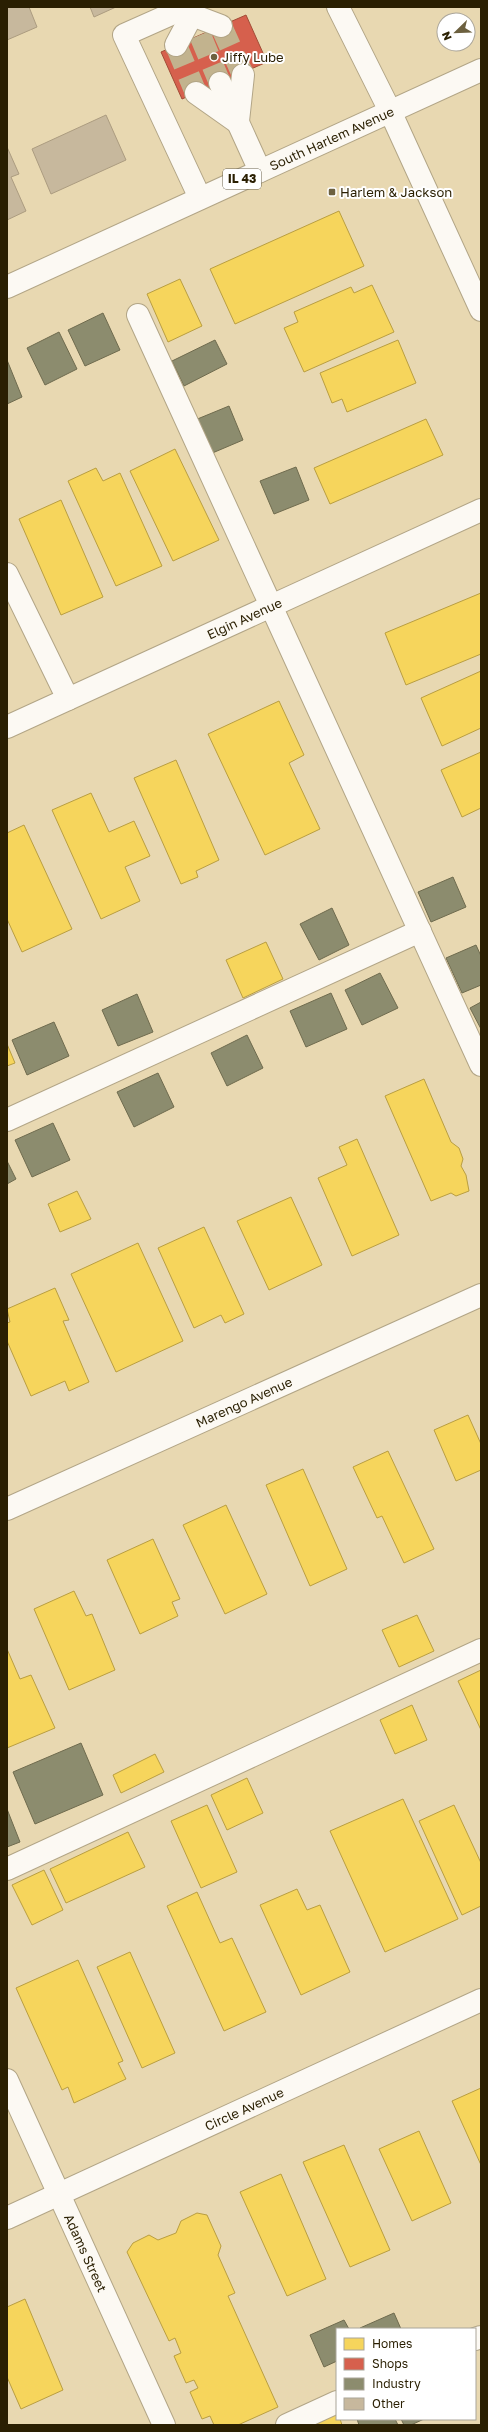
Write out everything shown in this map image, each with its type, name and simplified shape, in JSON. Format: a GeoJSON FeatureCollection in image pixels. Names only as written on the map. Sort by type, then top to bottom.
{"type":"FeatureCollection","features":[{"type":"Feature","properties":{"kind":"street"},"geometry":{"type":"LineString","coordinates":[[338,7],[476,283],[481,310]]}},
{"type":"Feature","properties":{"kind":"street"},"geometry":{"type":"LineString","coordinates":[[189,10],[200,35]]}},
{"type":"Feature","properties":{"kind":"street"},"geometry":{"type":"LineString","coordinates":[[176,45],[189,10]]}},
{"type":"Feature","properties":{"kind":"street"},"geometry":{"type":"LineString","coordinates":[[200,198],[124,35],[189,10],[221,26]]}},
{"type":"Feature","properties":{"kind":"street","name":"South Harlem Avenue"},"geometry":{"type":"LineString","coordinates":[[7,287],[481,70]]}},
{"type":"Feature","properties":{"kind":"street"},"geometry":{"type":"LineString","coordinates":[[238,122],[243,75]]}},
{"type":"Feature","properties":{"kind":"street"},"geometry":{"type":"LineString","coordinates":[[220,82],[260,171]]}},
{"type":"Feature","properties":{"kind":"street"},"geometry":{"type":"LineString","coordinates":[[196,93],[238,122]]}},
{"type":"Feature","properties":{"kind":"street"},"geometry":{"type":"LineString","coordinates":[[138,314],[481,1065]]}},
{"type":"Feature","properties":{"kind":"street","name":"Elgin Avenue"},"geometry":{"type":"LineString","coordinates":[[7,727],[481,510]]}},
{"type":"Feature","properties":{"kind":"street"},"geometry":{"type":"LineString","coordinates":[[7,574],[68,699]]}},
{"type":"Feature","properties":{"kind":"street"},"geometry":{"type":"LineString","coordinates":[[7,1120],[420,931]]}},
{"type":"Feature","properties":{"kind":"street","name":"Marengo Avenue"},"geometry":{"type":"LineString","coordinates":[[7,1509],[481,1295]]}},
{"type":"Feature","properties":{"kind":"street"},"geometry":{"type":"LineString","coordinates":[[7,1868],[481,1650]]}},
{"type":"Feature","properties":{"kind":"street","name":"Circle Avenue"},"geometry":{"type":"LineString","coordinates":[[7,2218],[481,2000]]}},
{"type":"Feature","properties":{"kind":"street","name":"Adams Street"},"geometry":{"type":"LineString","coordinates":[[7,2080],[164,2425]]}},
{"type":"Feature","properties":{"kind":"street"},"geometry":{"type":"LineString","coordinates":[[287,2425],[336,2402]]}},
{"type":"Feature","properties":{"kind":"building: Homes"},"geometry":{"type":"Polygon","coordinates":[[[339,211],[364,266],[235,324],[210,269],[339,211]]]}},
{"type":"Feature","properties":{"kind":"building: Homes"},"geometry":{"type":"Polygon","coordinates":[[[180,279],[202,326],[168,342],[147,294],[180,279]]]}},
{"type":"Feature","properties":{"kind":"building: Homes"},"geometry":{"type":"Polygon","coordinates":[[[372,285],[394,332],[304,372],[284,328],[298,322],[294,312],[351,287],[354,293],[372,285]]]}},
{"type":"Feature","properties":{"kind":"building: Homes"},"geometry":{"type":"Polygon","coordinates":[[[398,340],[416,383],[347,412],[342,399],[332,403],[320,373],[398,340]]]}},
{"type":"Feature","properties":{"kind":"building: Homes"},"geometry":{"type":"Polygon","coordinates":[[[426,419],[443,455],[330,504],[314,468],[426,419]]]}},
{"type":"Feature","properties":{"kind":"building: Homes"},"geometry":{"type":"Polygon","coordinates":[[[175,449],[219,540],[173,561],[130,471],[175,449]]]}},
{"type":"Feature","properties":{"kind":"building: Homes"},"geometry":{"type":"Polygon","coordinates":[[[96,468],[103,481],[120,473],[162,566],[116,586],[68,481],[96,468]]]}},
{"type":"Feature","properties":{"kind":"building: Homes"},"geometry":{"type":"Polygon","coordinates":[[[61,500],[103,597],[61,615],[19,519],[61,500]]]}},
{"type":"Feature","properties":{"kind":"building: Homes"},"geometry":{"type":"Polygon","coordinates":[[[481,593],[481,654],[406,685],[385,633],[481,593]]]}},
{"type":"Feature","properties":{"kind":"building: Homes"},"geometry":{"type":"Polygon","coordinates":[[[481,671],[481,728],[442,746],[421,698],[481,671]]]}},
{"type":"Feature","properties":{"kind":"building: Homes"},"geometry":{"type":"Polygon","coordinates":[[[279,701],[304,755],[289,763],[320,829],[265,855],[208,734],[279,701]]]}},
{"type":"Feature","properties":{"kind":"building: Homes"},"geometry":{"type":"Polygon","coordinates":[[[481,752],[481,808],[462,817],[441,770],[481,752]]]}},
{"type":"Feature","properties":{"kind":"building: Homes"},"geometry":{"type":"Polygon","coordinates":[[[176,760],[219,860],[196,871],[198,877],[181,884],[134,778],[176,760]]]}},
{"type":"Feature","properties":{"kind":"building: Homes"},"geometry":{"type":"Polygon","coordinates":[[[91,793],[109,832],[134,821],[150,856],[125,867],[140,901],[101,919],[52,810],[91,793]]]}},
{"type":"Feature","properties":{"kind":"building: Homes"},"geometry":{"type":"Polygon","coordinates":[[[24,825],[72,929],[22,952],[7,919],[7,833],[24,825]]]}},
{"type":"Feature","properties":{"kind":"building: Homes"},"geometry":{"type":"Polygon","coordinates":[[[266,942],[283,979],[243,998],[226,960],[266,942]]]}},
{"type":"Feature","properties":{"kind":"building: Homes"},"geometry":{"type":"Polygon","coordinates":[[[7,1044],[15,1063],[7,1066],[7,1044]]]}},
{"type":"Feature","properties":{"kind":"building: Homes"},"geometry":{"type":"Polygon","coordinates":[[[424,1079],[451,1142],[459,1148],[463,1159],[461,1166],[466,1175],[469,1191],[456,1196],[451,1193],[431,1201],[385,1096],[424,1079]]]}},
{"type":"Feature","properties":{"kind":"building: Homes"},"geometry":{"type":"Polygon","coordinates":[[[357,1139],[399,1235],[352,1256],[318,1178],[347,1165],[339,1147],[357,1139]]]}},
{"type":"Feature","properties":{"kind":"building: Homes"},"geometry":{"type":"Polygon","coordinates":[[[77,1191],[91,1219],[60,1232],[48,1204],[77,1191]]]}},
{"type":"Feature","properties":{"kind":"building: Homes"},"geometry":{"type":"Polygon","coordinates":[[[291,1197],[322,1265],[269,1290],[237,1221],[291,1197]]]}},
{"type":"Feature","properties":{"kind":"building: Homes"},"geometry":{"type":"Polygon","coordinates":[[[204,1227],[244,1314],[225,1323],[221,1315],[194,1328],[158,1248],[204,1227]]]}},
{"type":"Feature","properties":{"kind":"building: Homes"},"geometry":{"type":"Polygon","coordinates":[[[138,1243],[183,1341],[116,1372],[71,1274],[138,1243]]]}},
{"type":"Feature","properties":{"kind":"building: Homes"},"geometry":{"type":"Polygon","coordinates":[[[55,1288],[69,1320],[63,1321],[89,1382],[69,1391],[65,1381],[31,1396],[7,1341],[7,1323],[10,1322],[7,1309],[55,1288]]]}},
{"type":"Feature","properties":{"kind":"building: Homes"},"geometry":{"type":"Polygon","coordinates":[[[468,1415],[481,1444],[481,1470],[456,1481],[434,1430],[468,1415]]]}},
{"type":"Feature","properties":{"kind":"building: Homes"},"geometry":{"type":"Polygon","coordinates":[[[388,1451],[434,1549],[404,1563],[382,1516],[377,1518],[353,1467],[388,1451]]]}},
{"type":"Feature","properties":{"kind":"building: Homes"},"geometry":{"type":"Polygon","coordinates":[[[303,1469],[347,1569],[310,1586],[266,1485],[303,1469]]]}},
{"type":"Feature","properties":{"kind":"building: Homes"},"geometry":{"type":"Polygon","coordinates":[[[226,1505],[267,1594],[225,1614],[183,1525],[226,1505]]]}},
{"type":"Feature","properties":{"kind":"building: Homes"},"geometry":{"type":"Polygon","coordinates":[[[153,1539],[180,1599],[172,1602],[178,1616],[140,1634],[107,1560],[153,1539]]]}},
{"type":"Feature","properties":{"kind":"building: Homes"},"geometry":{"type":"Polygon","coordinates":[[[74,1591],[86,1616],[92,1614],[115,1670],[69,1690],[34,1609],[74,1591]]]}},
{"type":"Feature","properties":{"kind":"building: Homes"},"geometry":{"type":"Polygon","coordinates":[[[417,1615],[434,1651],[399,1667],[382,1630],[417,1615]]]}},
{"type":"Feature","properties":{"kind":"building: Homes"},"geometry":{"type":"Polygon","coordinates":[[[7,1649],[20,1679],[31,1675],[55,1728],[7,1748],[7,1649]]]}},
{"type":"Feature","properties":{"kind":"building: Homes"},"geometry":{"type":"Polygon","coordinates":[[[481,1670],[481,1730],[458,1681],[481,1670]]]}},
{"type":"Feature","properties":{"kind":"building: Homes"},"geometry":{"type":"Polygon","coordinates":[[[412,1705],[427,1740],[395,1754],[380,1720],[412,1705]]]}},
{"type":"Feature","properties":{"kind":"building: Homes"},"geometry":{"type":"Polygon","coordinates":[[[155,1754],[164,1772],[121,1793],[113,1775],[155,1754]]]}},
{"type":"Feature","properties":{"kind":"building: Homes"},"geometry":{"type":"Polygon","coordinates":[[[247,1778],[263,1813],[227,1830],[211,1795],[247,1778]]]}},
{"type":"Feature","properties":{"kind":"building: Homes"},"geometry":{"type":"Polygon","coordinates":[[[403,1799],[458,1919],[385,1952],[330,1831],[403,1799]]]}},
{"type":"Feature","properties":{"kind":"building: Homes"},"geometry":{"type":"Polygon","coordinates":[[[207,1805],[237,1872],[201,1888],[171,1821],[207,1805]]]}},
{"type":"Feature","properties":{"kind":"building: Homes"},"geometry":{"type":"Polygon","coordinates":[[[454,1805],[481,1863],[481,1906],[462,1915],[419,1821],[454,1805]]]}},
{"type":"Feature","properties":{"kind":"building: Homes"},"geometry":{"type":"Polygon","coordinates":[[[128,1832],[145,1867],[66,1903],[50,1869],[128,1832]]]}},
{"type":"Feature","properties":{"kind":"building: Homes"},"geometry":{"type":"Polygon","coordinates":[[[44,1870],[63,1910],[32,1925],[12,1885],[44,1870]]]}},
{"type":"Feature","properties":{"kind":"building: Homes"},"geometry":{"type":"Polygon","coordinates":[[[297,1889],[307,1910],[320,1905],[350,1972],[301,1995],[260,1905],[297,1889]]]}},
{"type":"Feature","properties":{"kind":"building: Homes"},"geometry":{"type":"Polygon","coordinates":[[[197,1892],[220,1943],[232,1938],[266,2012],[224,2031],[167,1906],[197,1892]]]}},
{"type":"Feature","properties":{"kind":"building: Homes"},"geometry":{"type":"Polygon","coordinates":[[[130,1952],[175,2053],[142,2068],[97,1967],[130,1952]]]}},
{"type":"Feature","properties":{"kind":"building: Homes"},"geometry":{"type":"Polygon","coordinates":[[[78,1960],[123,2061],[118,2063],[126,2079],[74,2103],[68,2087],[62,2090],[16,1988],[78,1960]]]}},
{"type":"Feature","properties":{"kind":"building: Homes"},"geometry":{"type":"Polygon","coordinates":[[[481,2088],[481,2165],[452,2101],[481,2088]]]}},
{"type":"Feature","properties":{"kind":"building: Homes"},"geometry":{"type":"Polygon","coordinates":[[[419,2131],[451,2203],[412,2221],[379,2149],[419,2131]]]}},
{"type":"Feature","properties":{"kind":"building: Homes"},"geometry":{"type":"Polygon","coordinates":[[[344,2145],[390,2250],[350,2267],[303,2162],[344,2145]]]}},
{"type":"Feature","properties":{"kind":"building: Homes"},"geometry":{"type":"Polygon","coordinates":[[[281,2174],[326,2279],[287,2296],[240,2192],[281,2174]]]}},
{"type":"Feature","properties":{"kind":"building: Homes"},"geometry":{"type":"Polygon","coordinates":[[[197,2213],[207,2215],[221,2246],[218,2255],[235,2293],[228,2296],[278,2407],[238,2425],[214,2425],[210,2416],[202,2419],[190,2392],[198,2388],[194,2380],[186,2383],[174,2356],[181,2353],[175,2338],[169,2341],[127,2252],[133,2243],[149,2235],[158,2240],[176,2233],[181,2221],[197,2213]]]}},
{"type":"Feature","properties":{"kind":"building: Homes"},"geometry":{"type":"Polygon","coordinates":[[[25,2299],[63,2390],[21,2409],[7,2377],[7,2307],[25,2299]]]}},
{"type":"Feature","properties":{"kind":"building: Homes"},"geometry":{"type":"Polygon","coordinates":[[[336,2413],[336,2420],[340,2420],[342,2425],[308,2425],[336,2413]]]}},
{"type":"Feature","properties":{"kind":"building: Shops","name":"Jiffy Lube"},"geometry":{"type":"Polygon","coordinates":[[[246,15],[267,62],[182,99],[161,52],[246,15]]]}},
{"type":"Feature","properties":{"kind":"building: Industry"},"geometry":{"type":"Polygon","coordinates":[[[103,313],[120,350],[85,366],[68,330],[103,313]]]}},
{"type":"Feature","properties":{"kind":"building: Industry"},"geometry":{"type":"Polygon","coordinates":[[[59,332],[77,369],[45,385],[27,348],[59,332]]]}},
{"type":"Feature","properties":{"kind":"building: Industry"},"geometry":{"type":"Polygon","coordinates":[[[215,340],[227,364],[184,386],[172,361],[215,340]]]}},
{"type":"Feature","properties":{"kind":"building: Industry"},"geometry":{"type":"Polygon","coordinates":[[[7,360],[22,397],[7,404],[7,360]]]}},
{"type":"Feature","properties":{"kind":"building: Industry"},"geometry":{"type":"Polygon","coordinates":[[[229,406],[243,440],[210,454],[195,420],[229,406]]]}},
{"type":"Feature","properties":{"kind":"building: Industry"},"geometry":{"type":"Polygon","coordinates":[[[296,467],[309,500],[274,514],[260,481],[296,467]]]}},
{"type":"Feature","properties":{"kind":"building: Industry"},"geometry":{"type":"Polygon","coordinates":[[[453,877],[466,907],[431,922],[418,892],[453,877]]]}},
{"type":"Feature","properties":{"kind":"building: Industry"},"geometry":{"type":"Polygon","coordinates":[[[332,908],[349,945],[319,960],[300,924],[332,908]]]}},
{"type":"Feature","properties":{"kind":"building: Industry"},"geometry":{"type":"Polygon","coordinates":[[[476,945],[481,956],[481,985],[462,993],[446,958],[476,945]]]}},
{"type":"Feature","properties":{"kind":"building: Industry"},"geometry":{"type":"Polygon","coordinates":[[[380,973],[398,1008],[362,1025],[345,990],[380,973]]]}},
{"type":"Feature","properties":{"kind":"building: Industry"},"geometry":{"type":"Polygon","coordinates":[[[331,993],[347,1029],[306,1047],[290,1011],[331,993]]]}},
{"type":"Feature","properties":{"kind":"building: Industry"},"geometry":{"type":"Polygon","coordinates":[[[137,994],[153,1032],[118,1046],[102,1010],[137,994]]]}},
{"type":"Feature","properties":{"kind":"building: Industry"},"geometry":{"type":"Polygon","coordinates":[[[481,1002],[481,1029],[470,1008],[481,1002]]]}},
{"type":"Feature","properties":{"kind":"building: Industry"},"geometry":{"type":"Polygon","coordinates":[[[54,1022],[69,1056],[27,1075],[12,1040],[54,1022]]]}},
{"type":"Feature","properties":{"kind":"building: Industry"},"geometry":{"type":"Polygon","coordinates":[[[247,1035],[263,1068],[227,1086],[211,1053],[247,1035]]]}},
{"type":"Feature","properties":{"kind":"building: Industry"},"geometry":{"type":"Polygon","coordinates":[[[158,1073],[174,1107],[134,1127],[117,1092],[158,1073]]]}},
{"type":"Feature","properties":{"kind":"building: Industry"},"geometry":{"type":"Polygon","coordinates":[[[53,1123],[70,1160],[32,1177],[15,1140],[53,1123]]]}},
{"type":"Feature","properties":{"kind":"building: Industry"},"geometry":{"type":"Polygon","coordinates":[[[7,1161],[16,1179],[7,1184],[7,1161]]]}},
{"type":"Feature","properties":{"kind":"building: Industry"},"geometry":{"type":"Polygon","coordinates":[[[81,1743],[103,1795],[35,1824],[13,1772],[81,1743]]]}},
{"type":"Feature","properties":{"kind":"building: Industry"},"geometry":{"type":"Polygon","coordinates":[[[7,1809],[20,1842],[7,1847],[7,1809]]]}},
{"type":"Feature","properties":{"kind":"building: Industry"},"geometry":{"type":"Polygon","coordinates":[[[394,2313],[401,2328],[360,2328],[394,2313]]]}},
{"type":"Feature","properties":{"kind":"building: Industry"},"geometry":{"type":"Polygon","coordinates":[[[344,2320],[348,2328],[336,2328],[336,2361],[324,2367],[310,2335],[344,2320]]]}},
{"type":"Feature","properties":{"kind":"building: Industry"},"geometry":{"type":"Polygon","coordinates":[[[357,2420],[396,2420],[398,2425],[359,2425],[357,2420]]]}},
{"type":"Feature","properties":{"kind":"building: Industry"},"geometry":{"type":"Polygon","coordinates":[[[402,2420],[422,2420],[411,2425],[404,2425],[402,2420]]]}},
{"type":"Feature","properties":{"kind":"building: Other"},"geometry":{"type":"Polygon","coordinates":[[[7,7],[29,7],[37,27],[7,40],[7,7]]]}},
{"type":"Feature","properties":{"kind":"building: Other"},"geometry":{"type":"Polygon","coordinates":[[[90,7],[116,7],[94,17],[90,7]]]}},
{"type":"Feature","properties":{"kind":"building: Other"},"geometry":{"type":"Polygon","coordinates":[[[106,115],[126,160],[51,194],[32,149],[106,115]]]}},
{"type":"Feature","properties":{"kind":"building: Other"},"geometry":{"type":"Polygon","coordinates":[[[7,147],[19,174],[11,177],[26,211],[7,220],[7,147]]]}},
{"type":"Feature","properties":{"kind":"tunnel"},"geometry":{"type":"LineString","coordinates":[[221,26],[243,75]]}},
{"type":"Feature","properties":{"kind":"tunnel"},"geometry":{"type":"LineString","coordinates":[[200,35],[220,83]]}},
{"type":"Feature","properties":{"kind":"tunnel"},"geometry":{"type":"LineString","coordinates":[[176,45],[196,93]]}},
{"type":"Feature","properties":{"kind":"place","name":"Jiffy Lube"},"geometry":{"type":"Point","coordinates":[214,57]}},
{"type":"Feature","properties":{"kind":"place","name":"Harlem & Jackson"},"geometry":{"type":"Point","coordinates":[332,192]}}]}
